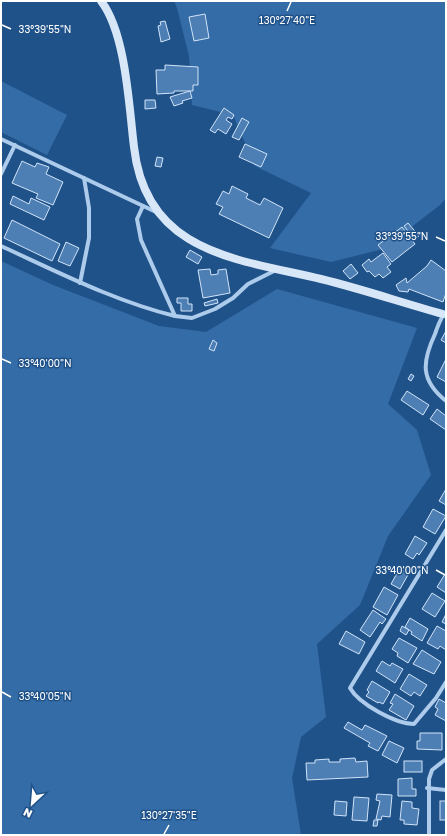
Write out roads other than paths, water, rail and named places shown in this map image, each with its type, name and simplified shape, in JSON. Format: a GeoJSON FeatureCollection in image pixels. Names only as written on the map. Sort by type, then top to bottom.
{"type":"FeatureCollection","features":[{"type":"Feature","properties":{"kind":"street"},"geometry":{"type":"LineString","coordinates":[[101,1],[112,21],[123,60],[136,169],[157,212]]}},
{"type":"Feature","properties":{"kind":"street"},"geometry":{"type":"LineString","coordinates":[[1,139],[157,212],[192,241],[229,258],[322,279],[445,315],[425,358],[426,374],[437,393],[446,401]]}},
{"type":"Feature","properties":{"kind":"street"},"geometry":{"type":"LineString","coordinates":[[1,174],[15,145]]}},
{"type":"Feature","properties":{"kind":"street"},"geometry":{"type":"LineString","coordinates":[[80,283],[90,238],[89,208],[84,178]]}},
{"type":"Feature","properties":{"kind":"street"},"geometry":{"type":"LineString","coordinates":[[143,206],[137,219],[142,240],[175,316]]}},
{"type":"Feature","properties":{"kind":"street"},"geometry":{"type":"LineString","coordinates":[[1,246],[80,283],[131,304],[175,316],[192,318],[215,309],[233,298],[248,284],[278,269]]}},
{"type":"Feature","properties":{"kind":"street"},"geometry":{"type":"LineString","coordinates":[[446,530],[350,688],[354,695],[394,720],[414,724],[436,698],[446,682]]}},
{"type":"Feature","properties":{"kind":"street"},"geometry":{"type":"LineString","coordinates":[[430,835],[427,788],[432,770],[446,759]]}},
{"type":"Feature","properties":{"kind":"street"},"geometry":{"type":"LineString","coordinates":[[427,788],[446,790]]}}]}
